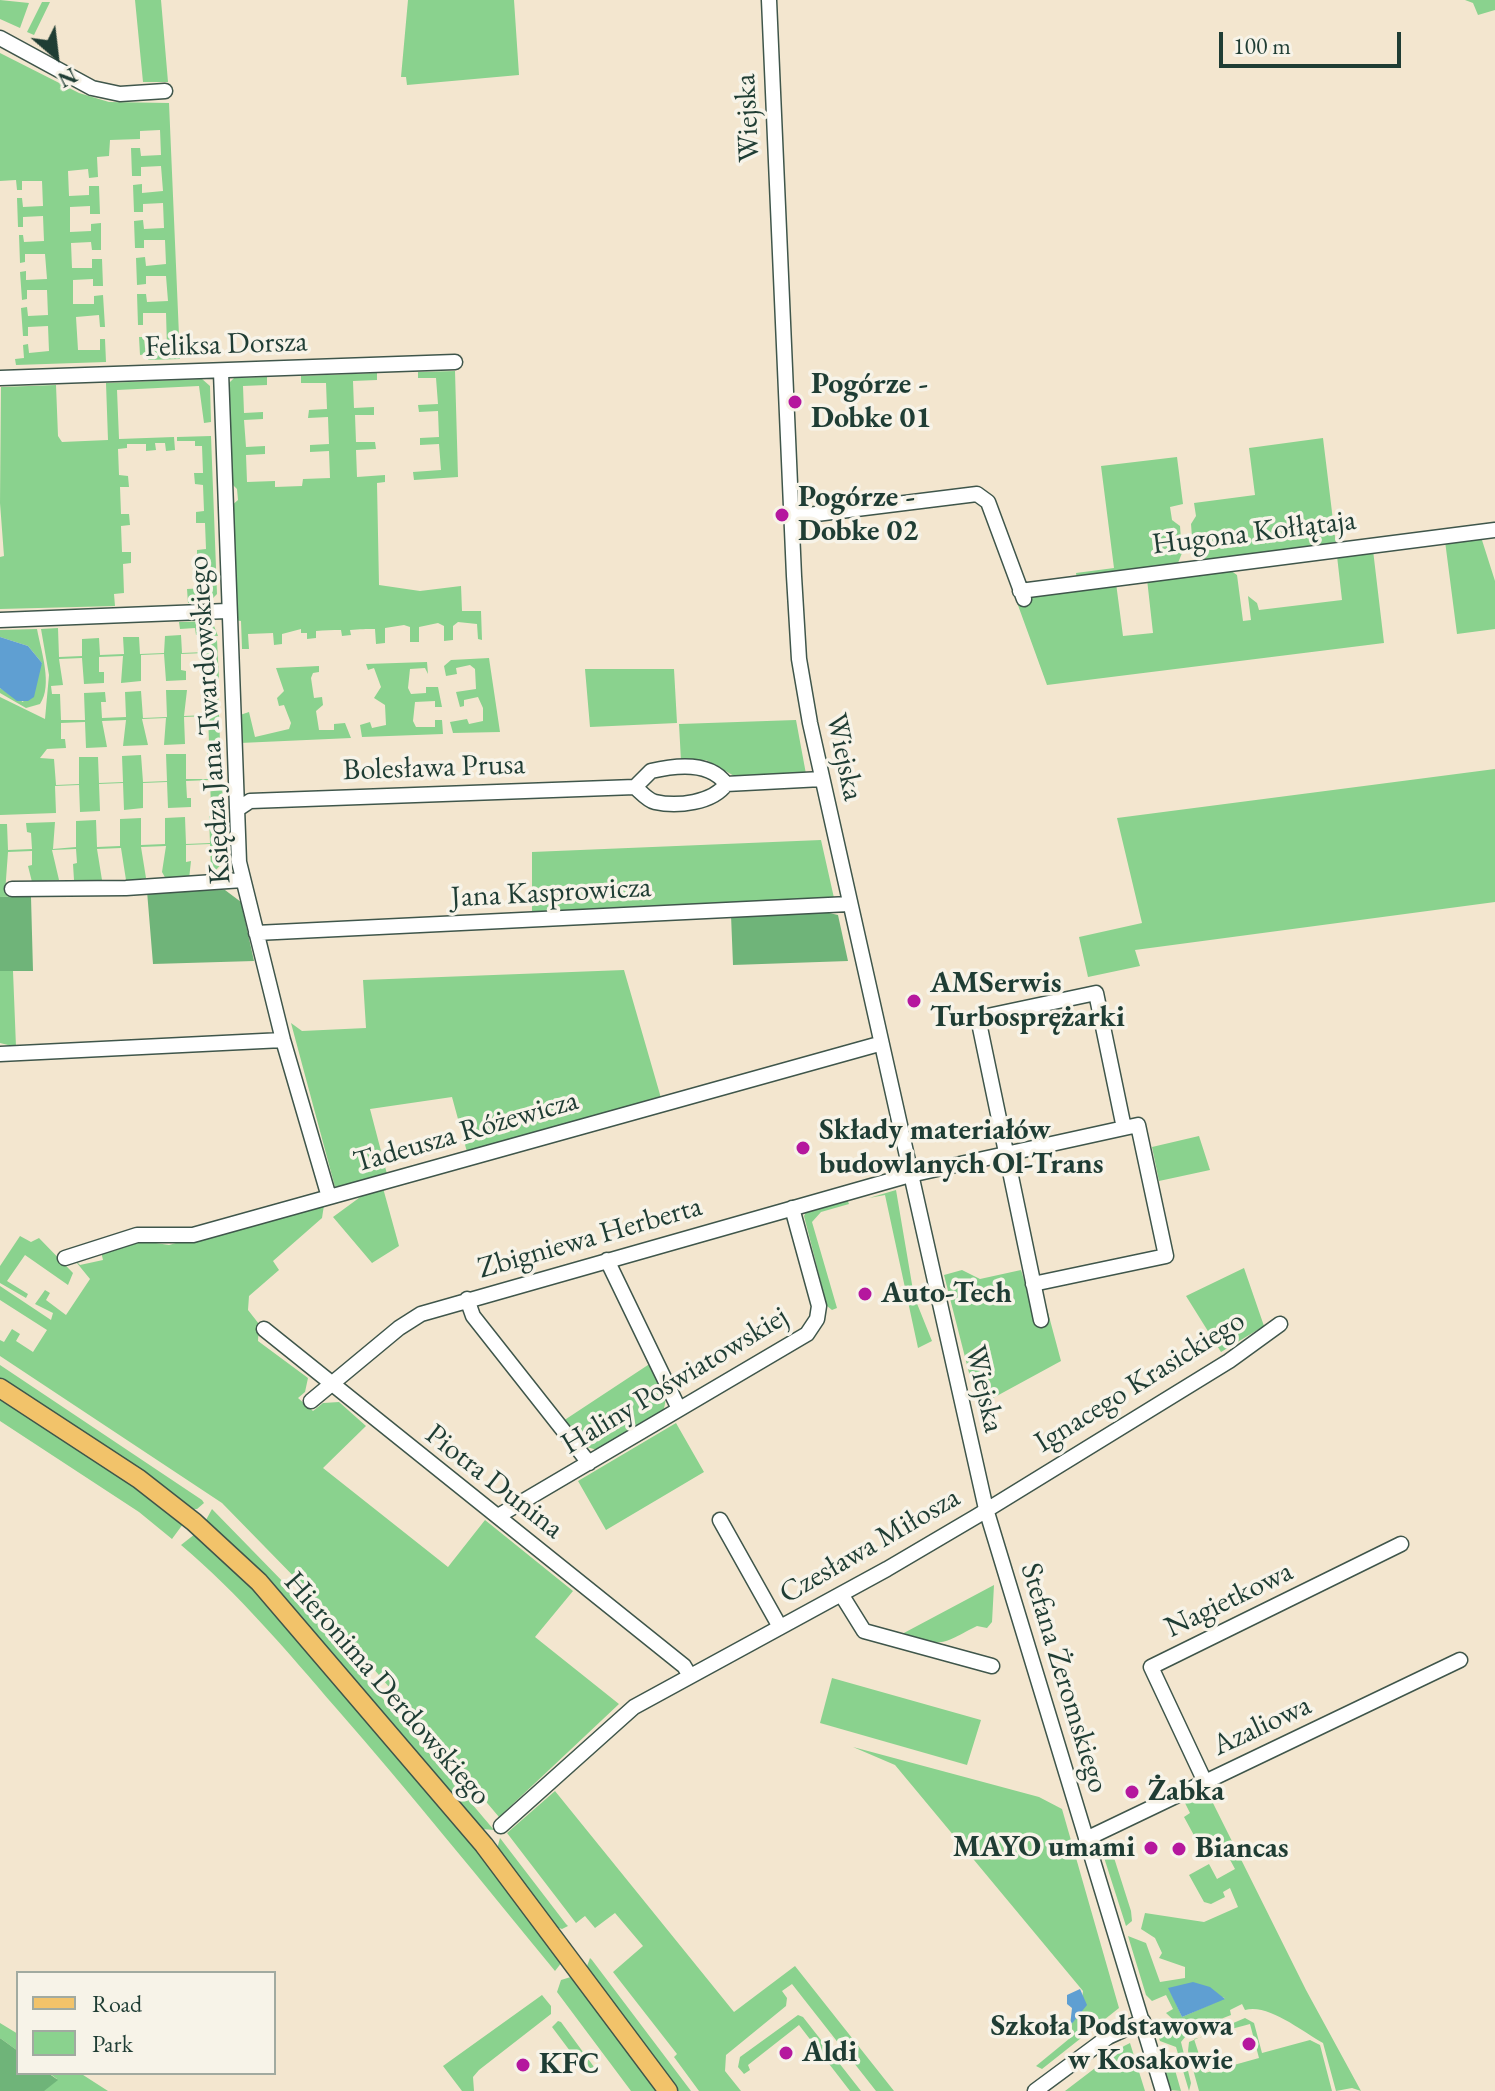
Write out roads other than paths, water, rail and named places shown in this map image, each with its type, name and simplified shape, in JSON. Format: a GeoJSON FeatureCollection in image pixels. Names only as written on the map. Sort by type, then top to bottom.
{"type":"FeatureCollection","features":[{"type":"Feature","properties":{"kind":"main road","name":"Hieronima Derdowskiego"},"geometry":{"type":"LineString","coordinates":[[0,1388],[139,1479],[194,1522],[259,1582],[476,1835],[668,2091]]}},
{"type":"Feature","properties":{"kind":"street","name":"Wiejska"},"geometry":{"type":"LineString","coordinates":[[769,0],[777,348],[792,517],[799,659],[879,1044],[986,1509]]}},
{"type":"Feature","properties":{"kind":"street"},"geometry":{"type":"LineString","coordinates":[[0,38],[92,88],[120,94],[165,91]]}},
{"type":"Feature","properties":{"kind":"street","name":"Feliksa Dorsza"},"geometry":{"type":"LineString","coordinates":[[0,378],[455,362]]}},
{"type":"Feature","properties":{"kind":"street","name":"Księdza Jana Twardowskiego"},"geometry":{"type":"LineString","coordinates":[[221,372],[227,611],[243,880],[283,1040],[329,1197]]}},
{"type":"Feature","properties":{"kind":"street","name":"Hugona Kołłątaja"},"geometry":{"type":"LineString","coordinates":[[792,517],[977,494],[988,502],[1022,595],[1495,530]]}},
{"type":"Feature","properties":{"kind":"street"},"geometry":{"type":"LineString","coordinates":[[0,620],[227,611]]}},
{"type":"Feature","properties":{"kind":"street","name":"Bolesława Prusa"},"geometry":{"type":"LineString","coordinates":[[635,787],[651,771],[700,767],[714,771],[726,784]]}},
{"type":"Feature","properties":{"kind":"street","name":"Bolesława Prusa"},"geometry":{"type":"LineString","coordinates":[[238,809],[250,801],[635,787],[649,799],[662,802],[708,799],[726,784],[822,779]]}},
{"type":"Feature","properties":{"kind":"street"},"geometry":{"type":"LineString","coordinates":[[12,889],[126,888],[243,880]]}},
{"type":"Feature","properties":{"kind":"street","name":"Jana Kasprowicza"},"geometry":{"type":"LineString","coordinates":[[256,933],[849,904]]}},
{"type":"Feature","properties":{"kind":"street"},"geometry":{"type":"LineString","coordinates":[[1033,1284],[1166,1256],[1138,1125],[1124,1128],[1096,993],[978,1018],[1006,1155],[1033,1284],[1041,1320]]}},
{"type":"Feature","properties":{"kind":"street"},"geometry":{"type":"LineString","coordinates":[[0,1054],[283,1040]]}},
{"type":"Feature","properties":{"kind":"street","name":"Tadeusza Różewicza"},"geometry":{"type":"LineString","coordinates":[[65,1258],[137,1235],[193,1235],[879,1044]]}},
{"type":"Feature","properties":{"kind":"street","name":"Zbigniewa Herberta"},"geometry":{"type":"LineString","coordinates":[[311,1401],[409,1320],[467,1299],[910,1175],[1124,1128]]}},
{"type":"Feature","properties":{"kind":"street","name":"Haliny Poświatowskiej"},"geometry":{"type":"LineString","coordinates":[[498,1516],[799,1341],[817,1319],[817,1296],[792,1208]]}},
{"type":"Feature","properties":{"kind":"street"},"geometry":{"type":"LineString","coordinates":[[607,1260],[679,1409]]}},
{"type":"Feature","properties":{"kind":"street"},"geometry":{"type":"LineString","coordinates":[[467,1299],[473,1316],[589,1463]]}},
{"type":"Feature","properties":{"kind":"street","name":"Ignacego Krasickiego"},"geometry":{"type":"LineString","coordinates":[[986,1509],[1229,1361],[1280,1324]]}},
{"type":"Feature","properties":{"kind":"street","name":"Piotra Dunina"},"geometry":{"type":"LineString","coordinates":[[264,1329],[424,1461],[498,1516],[684,1666],[690,1676]]}},
{"type":"Feature","properties":{"kind":"street","name":"Czesława Miłosza"},"geometry":{"type":"LineString","coordinates":[[501,1826],[634,1707],[841,1594],[986,1509]]}},
{"type":"Feature","properties":{"kind":"street","name":"Stefana Żeromskiego"},"geometry":{"type":"LineString","coordinates":[[986,1509],[1163,2091]]}},
{"type":"Feature","properties":{"kind":"street","name":"Czesława Miłosza"},"geometry":{"type":"LineString","coordinates":[[720,1520],[780,1627]]}},
{"type":"Feature","properties":{"kind":"street","name":"Nagietkowa"},"geometry":{"type":"LineString","coordinates":[[1205,1782],[1151,1667],[1401,1544]]}},
{"type":"Feature","properties":{"kind":"street"},"geometry":{"type":"LineString","coordinates":[[841,1594],[864,1631],[992,1666]]}},
{"type":"Feature","properties":{"kind":"street","name":"Azaliowa"},"geometry":{"type":"LineString","coordinates":[[1086,1839],[1460,1660]]}},
{"type":"Feature","properties":{"kind":"street"},"geometry":{"type":"LineString","coordinates":[[1035,2091],[1108,2037],[1143,2021]]}},
{"type":"Feature","properties":{"kind":"water"},"geometry":{"type":"Polygon","coordinates":[[[0,637],[28,646],[42,663],[34,697],[28,701],[17,701],[0,688],[0,637]]]}},
{"type":"Feature","properties":{"kind":"water"},"geometry":{"type":"Polygon","coordinates":[[[1193,1982],[1210,1987],[1225,1999],[1182,2017],[1168,1988],[1193,1982]]]}},
{"type":"Feature","properties":{"kind":"water"},"geometry":{"type":"Polygon","coordinates":[[[1080,1989],[1087,2005],[1070,2026],[1072,2008],[1067,2004],[1067,1995],[1080,1989]]]}},
{"type":"Feature","properties":{"kind":"place","name":"Pogórze - Dobke 01"},"geometry":{"type":"Point","coordinates":[795,402]}},
{"type":"Feature","properties":{"kind":"place","name":"Pogórze - Dobke 02"},"geometry":{"type":"Point","coordinates":[782,515]}},
{"type":"Feature","properties":{"kind":"place","name":"AMSerwis Turbosprężarki"},"geometry":{"type":"Point","coordinates":[914,1001]}},
{"type":"Feature","properties":{"kind":"place","name":"Składy materiałów budowlanych Ol-Trans"},"geometry":{"type":"Point","coordinates":[803,1148]}},
{"type":"Feature","properties":{"kind":"place","name":"Auto-Tech"},"geometry":{"type":"Point","coordinates":[865,1294]}},
{"type":"Feature","properties":{"kind":"place","name":"Żabka"},"geometry":{"type":"Point","coordinates":[1132,1792]}},
{"type":"Feature","properties":{"kind":"place","name":"MAYO umami"},"geometry":{"type":"Point","coordinates":[1151,1848]}},
{"type":"Feature","properties":{"kind":"place","name":"Biancas"},"geometry":{"type":"Point","coordinates":[1179,1849]}},
{"type":"Feature","properties":{"kind":"place","name":"Szkoła Podstawowa w Kosakowie"},"geometry":{"type":"Point","coordinates":[1249,2044]}},
{"type":"Feature","properties":{"kind":"place","name":"Aldi"},"geometry":{"type":"Point","coordinates":[786,2053]}},
{"type":"Feature","properties":{"kind":"place","name":"KFC"},"geometry":{"type":"Point","coordinates":[523,2065]}}]}
